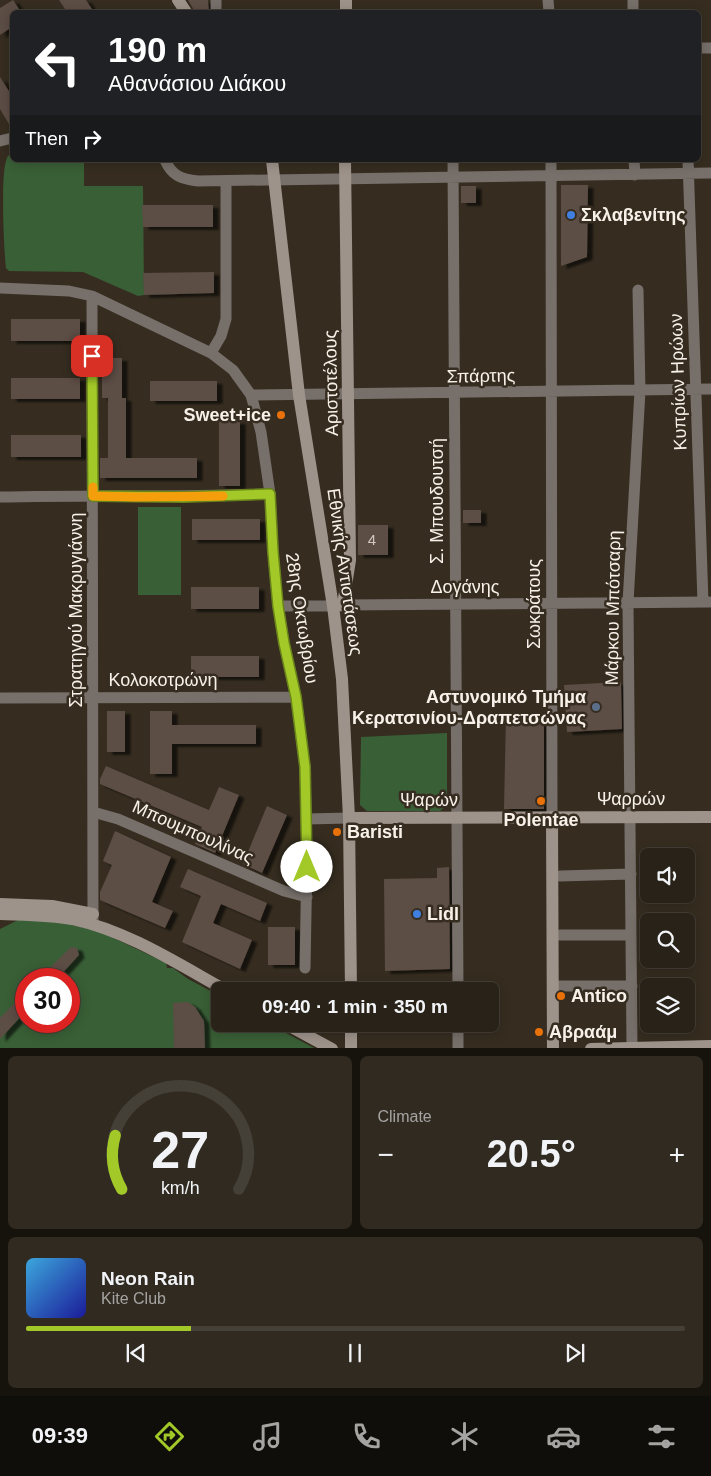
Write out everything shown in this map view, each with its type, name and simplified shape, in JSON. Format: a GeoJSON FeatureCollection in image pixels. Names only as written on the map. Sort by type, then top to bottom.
{"type":"FeatureCollection","features":[{"type":"Feature","properties":{"kind":"street"},"geometry":{"type":"LineString","coordinates":[[166,162],[174,174],[192,180],[226,181],[711,174]]}},
{"type":"Feature","properties":{"kind":"street","name":"Εθνικής Αντιστάσεως"},"geometry":{"type":"LineString","coordinates":[[272,162],[299,395],[338,605],[349,818],[350,982]]}},
{"type":"Feature","properties":{"kind":"street","name":"Αριστοτέλους"},"geometry":{"type":"LineString","coordinates":[[338,605],[350,560],[345,162]]}},
{"type":"Feature","properties":{"kind":"street","name":"Σ. Μπουδουτσή"},"geometry":{"type":"LineString","coordinates":[[453,162],[458,982]]}},
{"type":"Feature","properties":{"kind":"street","name":"Σωκράτους"},"geometry":{"type":"LineString","coordinates":[[552,162],[553,1048]]}},
{"type":"Feature","properties":{"kind":"street"},"geometry":{"type":"LineString","coordinates":[[634,162],[635,175]]}},
{"type":"Feature","properties":{"kind":"street","name":"Κυπρίων Ηρώων"},"geometry":{"type":"LineString","coordinates":[[688,162],[696,390],[707,602]]}},
{"type":"Feature","properties":{"kind":"street"},"geometry":{"type":"LineString","coordinates":[[211,353],[221,336],[226,319],[226,181]]}},
{"type":"Feature","properties":{"kind":"street"},"geometry":{"type":"LineString","coordinates":[[0,288],[69,290],[92,296],[211,353],[233,370],[252,395]]}},
{"type":"Feature","properties":{"kind":"street","name":"Μάρκου Μπότσαρη"},"geometry":{"type":"LineString","coordinates":[[632,1048],[628,603],[640,390],[638,290]]}},
{"type":"Feature","properties":{"kind":"street","name":"Στρατηγού Μακρυγιάννη"},"geometry":{"type":"LineString","coordinates":[[92,296],[94,920]]}},
{"type":"Feature","properties":{"kind":"street","name":"Σπάρτης"},"geometry":{"type":"LineString","coordinates":[[252,395],[711,390]]}},
{"type":"Feature","properties":{"kind":"street","name":"28ης Οκτωβρίου"},"geometry":{"type":"LineString","coordinates":[[252,395],[261,432],[270,494],[278,606],[296,697],[305,767],[307,897],[305,968]]}},
{"type":"Feature","properties":{"kind":"street"},"geometry":{"type":"LineString","coordinates":[[0,497],[184,497],[270,494]]}},
{"type":"Feature","properties":{"kind":"street","name":"Δογάνης"},"geometry":{"type":"LineString","coordinates":[[278,606],[707,602]]}},
{"type":"Feature","properties":{"kind":"street","name":"Κολοκοτρώνη"},"geometry":{"type":"LineString","coordinates":[[0,698],[296,697]]}},
{"type":"Feature","properties":{"kind":"street","name":"Μπουμπουλίνας"},"geometry":{"type":"LineString","coordinates":[[94,812],[118,819],[284,891],[307,897]]}},
{"type":"Feature","properties":{"kind":"street","name":"Ψαρρών"},"geometry":{"type":"LineString","coordinates":[[552,817],[711,816]]}},
{"type":"Feature","properties":{"kind":"street","name":"Ψαρών"},"geometry":{"type":"LineString","coordinates":[[306,819],[552,817]]}},
{"type":"Feature","properties":{"kind":"street"},"geometry":{"type":"LineString","coordinates":[[560,876],[630,874]]}},
{"type":"Feature","properties":{"kind":"street"},"geometry":{"type":"LineString","coordinates":[[0,904],[52,906],[94,920],[112,931],[156,951],[211,982]]}},
{"type":"Feature","properties":{"kind":"street"},"geometry":{"type":"LineString","coordinates":[[0,914],[94,920]]}},
{"type":"Feature","properties":{"kind":"street"},"geometry":{"type":"LineString","coordinates":[[560,935],[631,935]]}},
{"type":"Feature","properties":{"kind":"street"},"geometry":{"type":"LineString","coordinates":[[559,986],[632,986]]}},
{"type":"Feature","properties":{"kind":"street"},"geometry":{"type":"LineString","coordinates":[[301,1032],[332,1048]]}},
{"type":"Feature","properties":{"kind":"street"},"geometry":{"type":"LineString","coordinates":[[350,1032],[351,1048]]}},
{"type":"Feature","properties":{"kind":"street"},"geometry":{"type":"LineString","coordinates":[[458,1032],[458,1048]]}},
{"type":"Feature","properties":{"kind":"street"},"geometry":{"type":"LineString","coordinates":[[592,1048],[711,1046]]}},
{"type":"Feature","properties":{"kind":"green space"},"geometry":{"type":"Polygon","coordinates":[[[10,154],[10,162],[84,162],[84,186],[143,186],[144,295],[138,296],[83,272],[9,271],[6,268],[3,194],[5,166],[10,154]]]}},
{"type":"Feature","properties":{"kind":"green space"},"geometry":{"type":"Polygon","coordinates":[[[138,507],[181,507],[181,595],[138,595],[138,507]]]}},
{"type":"Feature","properties":{"kind":"green space"},"geometry":{"type":"Polygon","coordinates":[[[447,733],[447,805],[440,811],[367,811],[360,805],[361,737],[447,733]]]}},
{"type":"Feature","properties":{"kind":"green space"},"geometry":{"type":"Polygon","coordinates":[[[20,919],[54,921],[99,931],[166,963],[167,968],[173,968],[188,979],[211,991],[211,1032],[284,1032],[314,1048],[0,1048],[0,929],[20,919]]]}},
{"type":"Feature","properties":{"kind":"building"},"geometry":{"type":"Polygon","coordinates":[[[13,0],[20,10],[10,10],[10,28],[0,35],[0,8],[13,0]]]}},
{"type":"Feature","properties":{"kind":"building"},"geometry":{"type":"Polygon","coordinates":[[[59,0],[86,0],[93,10],[66,10],[59,0]]]}},
{"type":"Feature","properties":{"kind":"building"},"geometry":{"type":"Polygon","coordinates":[[[188,0],[208,0],[209,10],[194,10],[188,0]]]}},
{"type":"Feature","properties":{"kind":"building"},"geometry":{"type":"Polygon","coordinates":[[[0,77],[10,93],[10,126],[0,109],[0,77]]]}},
{"type":"Feature","properties":{"kind":"building"},"geometry":{"type":"Polygon","coordinates":[[[561,185],[588,185],[587,257],[561,266],[561,185]]]}},
{"type":"Feature","properties":{"kind":"building"},"geometry":{"type":"Polygon","coordinates":[[[461,186],[476,186],[476,203],[461,203],[461,186]]]}},
{"type":"Feature","properties":{"kind":"building"},"geometry":{"type":"Polygon","coordinates":[[[142,205],[213,205],[213,227],[143,227],[142,205]]]}},
{"type":"Feature","properties":{"kind":"building"},"geometry":{"type":"Polygon","coordinates":[[[214,272],[214,293],[144,295],[143,273],[214,272]]]}},
{"type":"Feature","properties":{"kind":"building"},"geometry":{"type":"Polygon","coordinates":[[[11,319],[80,319],[80,341],[11,341],[11,319]]]}},
{"type":"Feature","properties":{"kind":"building"},"geometry":{"type":"Polygon","coordinates":[[[102,358],[122,358],[122,398],[126,398],[126,458],[197,458],[197,478],[100,478],[100,458],[108,458],[108,398],[102,398],[102,358]]]}},
{"type":"Feature","properties":{"kind":"building"},"geometry":{"type":"Polygon","coordinates":[[[11,378],[80,378],[80,399],[11,399],[11,378]]]}},
{"type":"Feature","properties":{"kind":"building"},"geometry":{"type":"Polygon","coordinates":[[[150,381],[217,381],[217,401],[150,401],[150,381]]]}},
{"type":"Feature","properties":{"kind":"building"},"geometry":{"type":"Polygon","coordinates":[[[219,421],[240,421],[240,486],[219,486],[219,421]]]}},
{"type":"Feature","properties":{"kind":"building"},"geometry":{"type":"Polygon","coordinates":[[[11,435],[81,435],[81,457],[11,457],[11,435]]]}},
{"type":"Feature","properties":{"kind":"building"},"geometry":{"type":"Polygon","coordinates":[[[463,510],[481,510],[481,523],[463,523],[463,510]]]}},
{"type":"Feature","properties":{"kind":"building"},"geometry":{"type":"Polygon","coordinates":[[[192,519],[260,519],[260,540],[192,540],[192,519]]]}},
{"type":"Feature","properties":{"kind":"building"},"geometry":{"type":"Polygon","coordinates":[[[358,525],[388,525],[388,555],[358,555],[358,525]]]}},
{"type":"Feature","properties":{"kind":"building"},"geometry":{"type":"Polygon","coordinates":[[[191,587],[259,587],[259,609],[191,609],[191,587]]]}},
{"type":"Feature","properties":{"kind":"building"},"geometry":{"type":"Polygon","coordinates":[[[191,656],[259,656],[259,677],[191,677],[191,656]]]}},
{"type":"Feature","properties":{"kind":"building","name":"Αστυνομικό Τμήμα Κερατσινίου-Δραπετσώνας"},"geometry":{"type":"Polygon","coordinates":[[[621,682],[622,729],[567,732],[564,685],[621,682]]]}},
{"type":"Feature","properties":{"kind":"building"},"geometry":{"type":"Polygon","coordinates":[[[107,711],[125,711],[125,752],[107,752],[107,711]]]}},
{"type":"Feature","properties":{"kind":"building"},"geometry":{"type":"Polygon","coordinates":[[[150,711],[172,711],[172,725],[256,725],[256,744],[172,744],[172,774],[150,774],[150,711]]]}},
{"type":"Feature","properties":{"kind":"building"},"geometry":{"type":"Polygon","coordinates":[[[506,716],[544,718],[544,809],[504,809],[506,716]]]}},
{"type":"Feature","properties":{"kind":"building"},"geometry":{"type":"Polygon","coordinates":[[[106,766],[209,810],[219,787],[239,795],[215,853],[195,844],[202,827],[100,784],[100,779],[106,766]]]}},
{"type":"Feature","properties":{"kind":"building"},"geometry":{"type":"Polygon","coordinates":[[[267,806],[287,815],[262,873],[243,864],[267,806]]]}},
{"type":"Feature","properties":{"kind":"building"},"geometry":{"type":"Polygon","coordinates":[[[115,831],[171,857],[152,902],[173,911],[165,928],[100,900],[100,892],[112,865],[103,861],[115,831]]]}},
{"type":"Feature","properties":{"kind":"building","name":"Lidl"},"geometry":{"type":"Polygon","coordinates":[[[449,867],[450,969],[385,971],[384,879],[437,878],[437,868],[449,867]]]}},
{"type":"Feature","properties":{"kind":"building"},"geometry":{"type":"Polygon","coordinates":[[[188,869],[267,903],[260,921],[221,904],[213,923],[252,940],[240,969],[182,942],[201,896],[180,887],[188,869]]]}},
{"type":"Feature","properties":{"kind":"building"},"geometry":{"type":"Polygon","coordinates":[[[268,927],[295,927],[295,965],[268,965],[268,927]]]}},
{"type":"Feature","properties":{"kind":"building"},"geometry":{"type":"Polygon","coordinates":[[[71,947],[77,948],[79,955],[67,968],[49,968],[71,947]]]}},
{"type":"Feature","properties":{"kind":"building"},"geometry":{"type":"Polygon","coordinates":[[[15,1002],[15,1023],[0,1039],[0,1018],[15,1002]]]}},
{"type":"Feature","properties":{"kind":"building"},"geometry":{"type":"Polygon","coordinates":[[[188,1002],[195,1007],[204,1021],[205,1048],[174,1048],[173,1003],[188,1002]]]}},
{"type":"Feature","properties":{"kind":"slow traffic"},"geometry":{"type":"LineString","coordinates":[[93,487],[93,496],[223,496]]}},
{"type":"Feature","properties":{"kind":"place","name":"Σκλαβενίτης"},"geometry":{"type":"Point","coordinates":[571,215]}},
{"type":"Feature","properties":{"kind":"place","name":"Sweet+ice"},"geometry":{"type":"Point","coordinates":[281,415]}},
{"type":"Feature","properties":{"kind":"place","name":"Αστυνομικό Τμήμα Κερατσινίου-Δραπετσώνας"},"geometry":{"type":"Point","coordinates":[596,707]}},
{"type":"Feature","properties":{"kind":"place","name":"Polentae"},"geometry":{"type":"Point","coordinates":[541,801]}},
{"type":"Feature","properties":{"kind":"place","name":"Baristi"},"geometry":{"type":"Point","coordinates":[337,832]}},
{"type":"Feature","properties":{"kind":"place","name":"Lidl"},"geometry":{"type":"Point","coordinates":[417,914]}},
{"type":"Feature","properties":{"kind":"place","name":"Antico"},"geometry":{"type":"Point","coordinates":[561,996]}},
{"type":"Feature","properties":{"kind":"place","name":"Αβραάμ"},"geometry":{"type":"Point","coordinates":[539,1032]}},
{"type":"Feature","properties":{"kind":"route"},"geometry":{"type":"LineString","coordinates":[[92,356],[93,496],[184,497],[270,494],[278,606],[296,697],[305,767],[307,867]]}}]}
